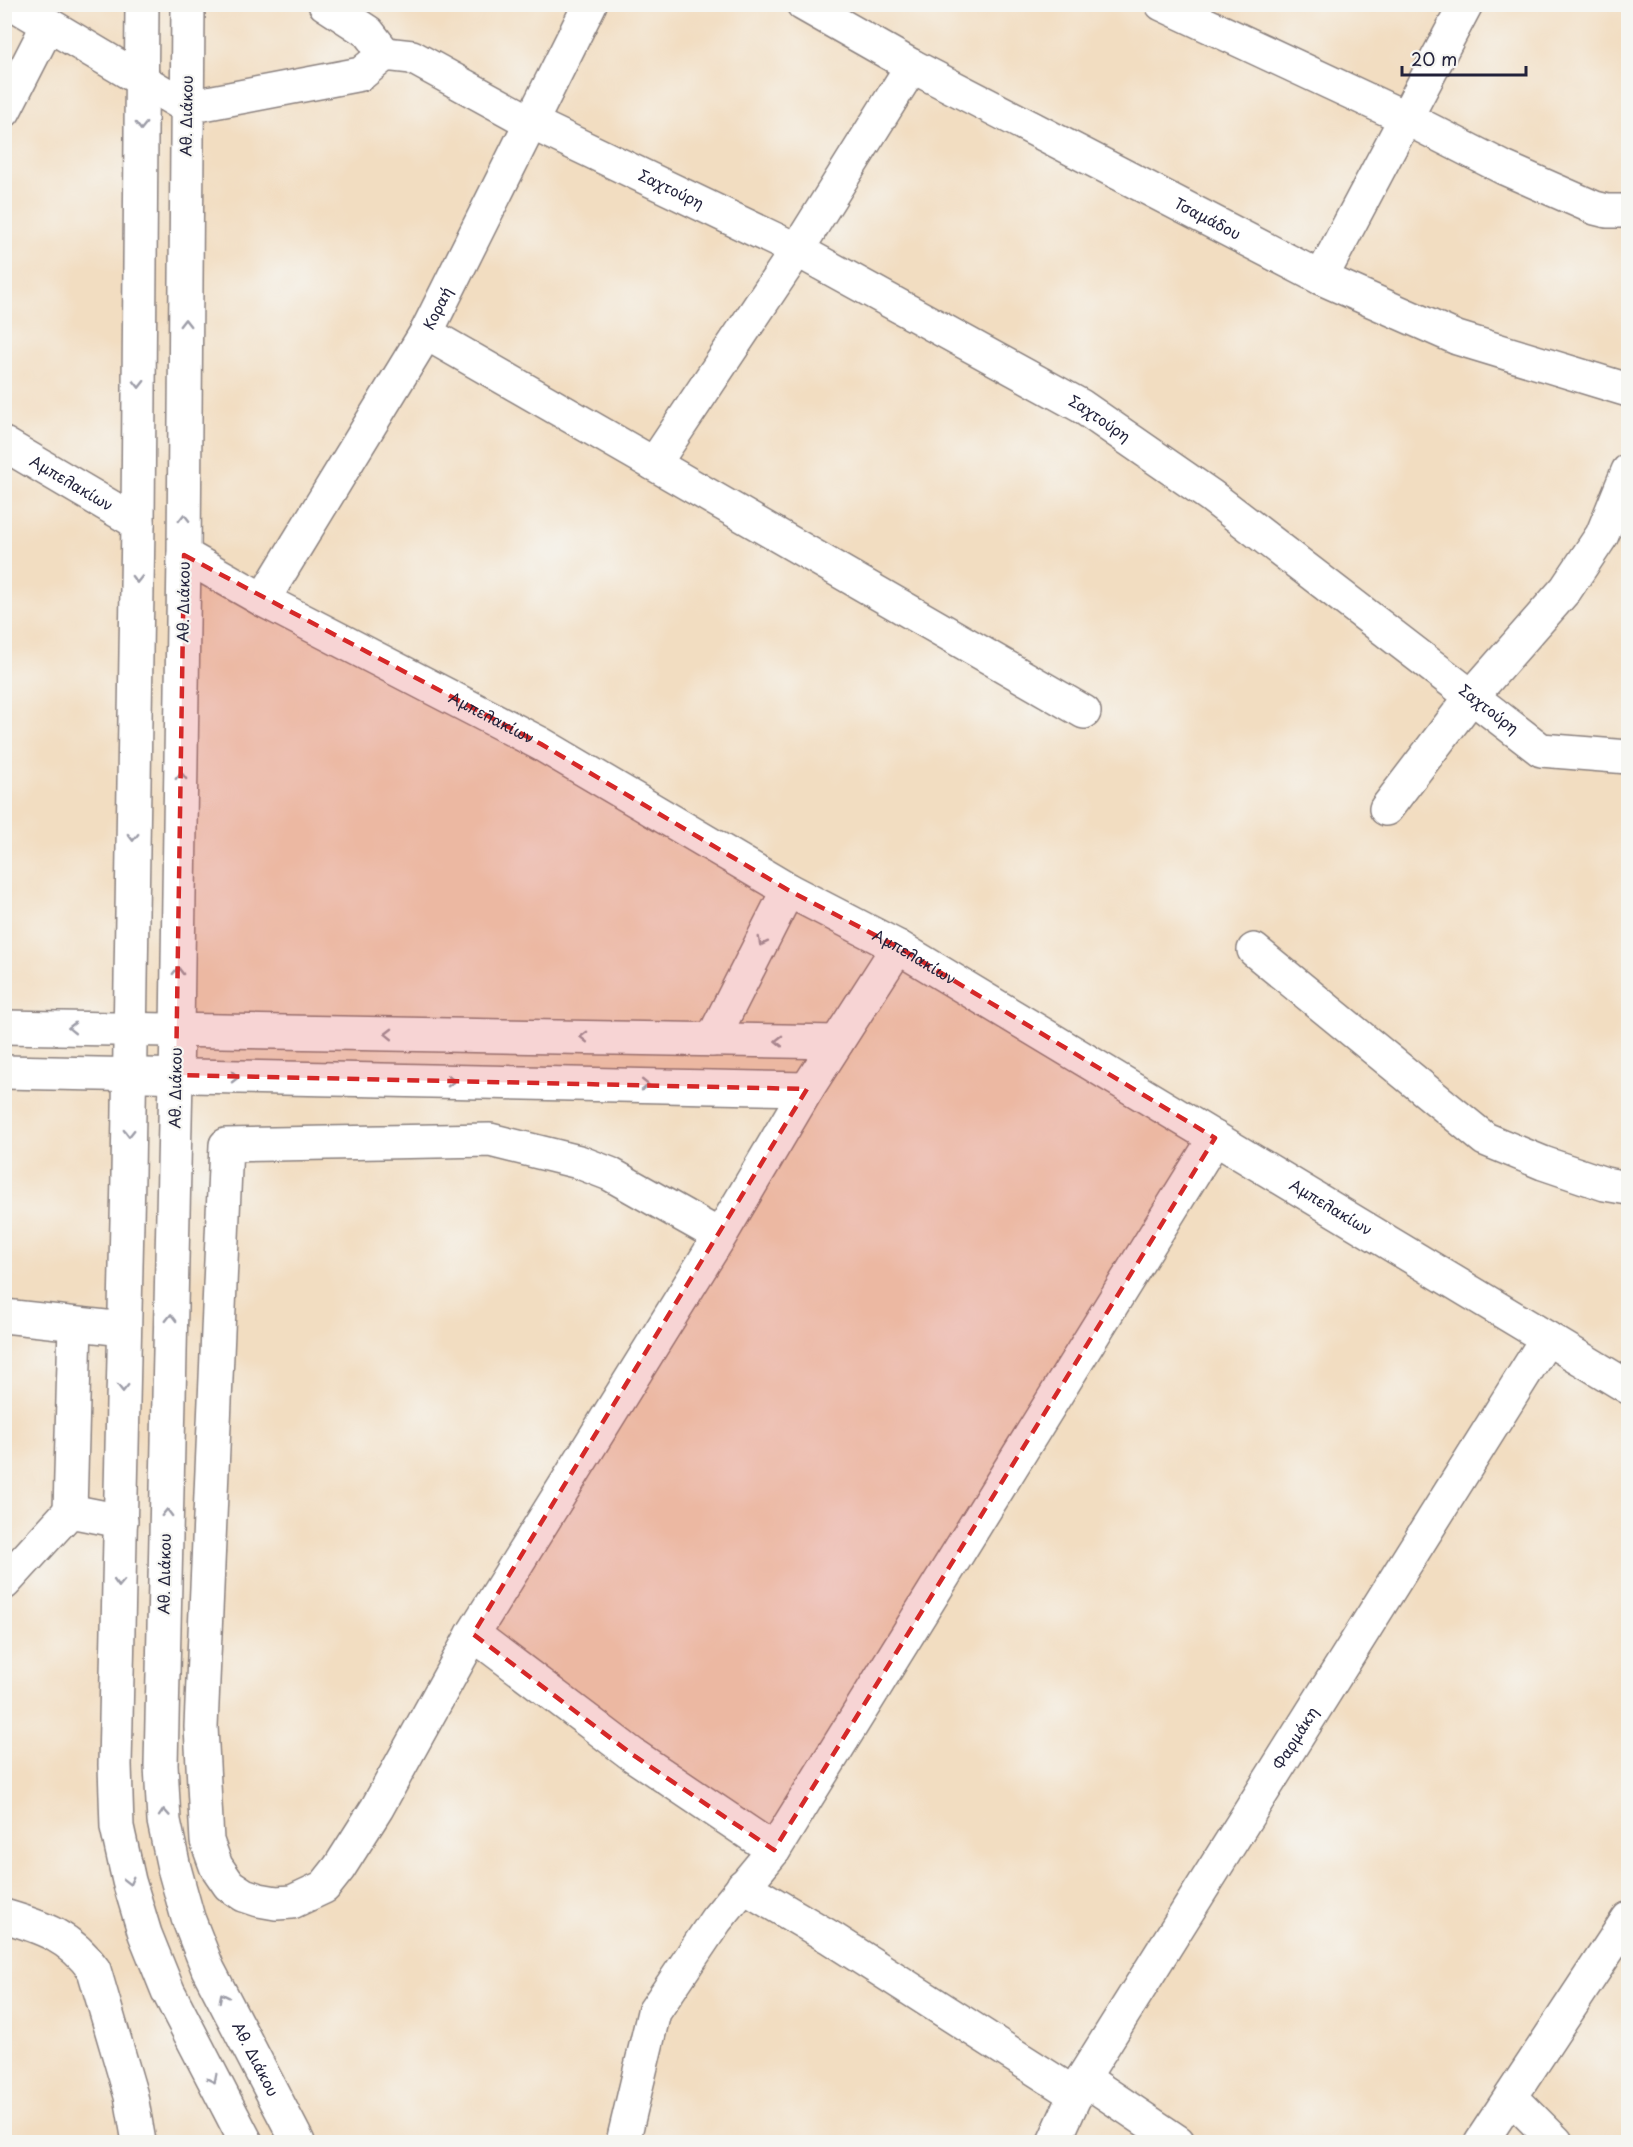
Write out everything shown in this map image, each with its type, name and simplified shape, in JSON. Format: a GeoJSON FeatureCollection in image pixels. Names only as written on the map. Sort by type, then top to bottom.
{"type":"FeatureCollection","features":[{"type":"Feature","properties":{"kind":"street"},"geometry":{"type":"LineString","coordinates":[[14,4],[187,107],[361,74],[385,54],[368,32],[325,4]]}},
{"type":"Feature","properties":{"kind":"street"},"geometry":{"type":"LineString","coordinates":[[142,4],[138,523],[115,1766],[117,1827],[129,1881],[145,1934],[168,1991],[246,2142]]}},
{"type":"Feature","properties":{"kind":"street","name":"Αθ. Διάκου"},"geometry":{"type":"LineString","coordinates":[[188,4],[184,555],[177,1030],[161,1765],[164,1821],[174,1868],[189,1918],[208,1969],[298,2142]]}},
{"type":"Feature","properties":{"kind":"street","name":"Κοραή"},"geometry":{"type":"LineString","coordinates":[[263,600],[426,333],[590,4]]}},
{"type":"Feature","properties":{"kind":"street","name":"Τσαμάδου"},"geometry":{"type":"LineString","coordinates":[[803,4],[912,66],[1321,278],[1457,338],[1629,390]]}},
{"type":"Feature","properties":{"kind":"street"},"geometry":{"type":"LineString","coordinates":[[1162,4],[1406,118],[1504,168],[1595,208],[1607,211],[1629,211]]}},
{"type":"Feature","properties":{"kind":"street"},"geometry":{"type":"LineString","coordinates":[[1321,278],[1466,4]]}},
{"type":"Feature","properties":{"kind":"street"},"geometry":{"type":"LineString","coordinates":[[4,111],[48,25]]}},
{"type":"Feature","properties":{"kind":"street","name":"Σαχτούρη"},"geometry":{"type":"LineString","coordinates":[[385,54],[412,57],[532,123],[796,250],[1081,406],[1211,496],[1541,750],[1629,757]]}},
{"type":"Feature","properties":{"kind":"street"},"geometry":{"type":"LineString","coordinates":[[654,464],[796,250],[912,66]]}},
{"type":"Feature","properties":{"kind":"street"},"geometry":{"type":"LineString","coordinates":[[426,333],[1084,712]]}},
{"type":"Feature","properties":{"kind":"street","name":"Αμπελακίων"},"geometry":{"type":"LineString","coordinates":[[4,444],[138,523]]}},
{"type":"Feature","properties":{"kind":"street"},"geometry":{"type":"LineString","coordinates":[[1386,809],[1472,696],[1566,589],[1602,535],[1629,471]]}},
{"type":"Feature","properties":{"kind":"street","name":"Αμπελακίων"},"geometry":{"type":"LineString","coordinates":[[184,555],[263,600],[541,744],[788,890],[898,948],[1629,1387]]}},
{"type":"Feature","properties":{"kind":"street"},"geometry":{"type":"LineString","coordinates":[[712,1040],[788,890]]}},
{"type":"Feature","properties":{"kind":"street"},"geometry":{"type":"LineString","coordinates":[[720,1236],[610,1174],[579,1162],[490,1140],[226,1145],[201,1727],[207,1841],[216,1866],[229,1885],[244,1895],[276,1903],[292,1902],[324,1887],[339,1868],[377,1808],[473,1634],[720,1236],[807,1089],[898,948]]}},
{"type":"Feature","properties":{"kind":"street"},"geometry":{"type":"LineString","coordinates":[[1254,950],[1485,1139],[1543,1163],[1605,1184],[1629,1188]]}},
{"type":"Feature","properties":{"kind":"street"},"geometry":{"type":"LineString","coordinates":[[4,1027],[837,1042]]}},
{"type":"Feature","properties":{"kind":"street"},"geometry":{"type":"LineString","coordinates":[[4,1072],[807,1089]]}},
{"type":"Feature","properties":{"kind":"street"},"geometry":{"type":"LineString","coordinates":[[623,2142],[654,2012],[716,1920],[774,1850],[1215,1138]]}},
{"type":"Feature","properties":{"kind":"street"},"geometry":{"type":"LineString","coordinates":[[4,1316],[124,1329]]}},
{"type":"Feature","properties":{"kind":"street"},"geometry":{"type":"LineString","coordinates":[[4,1583],[70,1511],[75,1323]]}},
{"type":"Feature","properties":{"kind":"street","name":"Φαρμάκη"},"geometry":{"type":"LineString","coordinates":[[1054,2142],[1079,2087],[1547,1338]]}},
{"type":"Feature","properties":{"kind":"street"},"geometry":{"type":"LineString","coordinates":[[70,1511],[121,1521]]}},
{"type":"Feature","properties":{"kind":"street"},"geometry":{"type":"LineString","coordinates":[[473,1634],[633,1755],[774,1850]]}},
{"type":"Feature","properties":{"kind":"street"},"geometry":{"type":"LineString","coordinates":[[742,1886],[1079,2087],[1179,2142]]}},
{"type":"Feature","properties":{"kind":"street"},"geometry":{"type":"LineString","coordinates":[[4,1916],[35,1925],[59,1936],[84,1955],[94,1970],[131,2096],[139,2142]]}},
{"type":"Feature","properties":{"kind":"street"},"geometry":{"type":"LineString","coordinates":[[1481,2142],[1629,1919]]}},
{"type":"Feature","properties":{"kind":"street"},"geometry":{"type":"LineString","coordinates":[[1511,2097],[1556,2142]]}},
{"type":"Feature","properties":{"kind":"highlighted area"},"geometry":{"type":"Polygon","coordinates":[[[184,555],[541,744],[788,890],[898,947],[1215,1138],[774,1850],[633,1755],[473,1634],[807,1089],[176,1075],[184,555]]]}}]}
